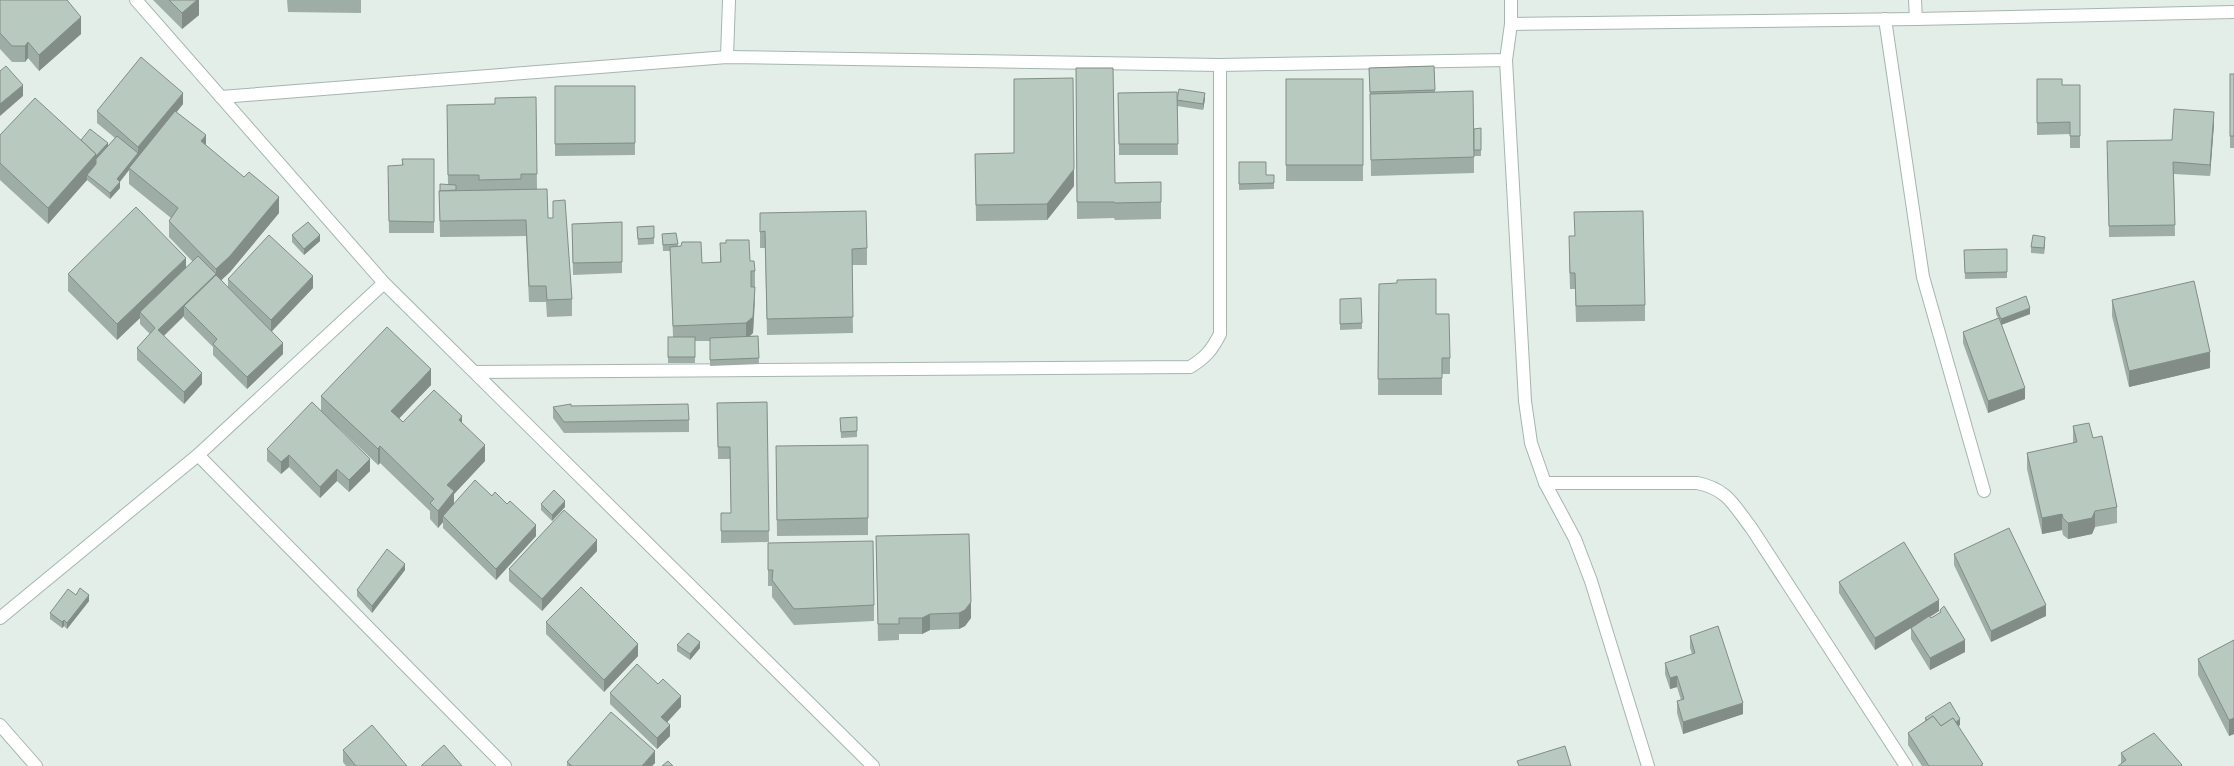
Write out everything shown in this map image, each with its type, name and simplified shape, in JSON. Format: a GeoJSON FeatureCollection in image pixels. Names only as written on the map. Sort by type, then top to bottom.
{"type":"FeatureCollection","features":[{"type":"Feature","properties":{"kind":"street"},"geometry":{"type":"LineString","coordinates":[[136,0],[384,283],[873,766]]}},
{"type":"Feature","properties":{"kind":"street"},"geometry":{"type":"LineString","coordinates":[[727,57],[728,0]]}},
{"type":"Feature","properties":{"kind":"street"},"geometry":{"type":"LineString","coordinates":[[1511,0],[1511,24],[1506,60],[1525,401],[1531,443],[1545,483],[1574,538],[1591,581],[1648,766]]}},
{"type":"Feature","properties":{"kind":"street"},"geometry":{"type":"LineString","coordinates":[[1916,0],[1916,19]]}},
{"type":"Feature","properties":{"kind":"street"},"geometry":{"type":"LineString","coordinates":[[1511,24],[1916,19],[2234,12]]}},
{"type":"Feature","properties":{"kind":"street"},"geometry":{"type":"LineString","coordinates":[[1885,19],[1923,277],[1984,491]]}},
{"type":"Feature","properties":{"kind":"street"},"geometry":{"type":"LineString","coordinates":[[221,96],[727,57],[1220,65],[1506,60]]}},
{"type":"Feature","properties":{"kind":"street"},"geometry":{"type":"LineString","coordinates":[[475,372],[1190,367],[1204,359],[1213,349],[1220,334],[1220,65]]}},
{"type":"Feature","properties":{"kind":"street"},"geometry":{"type":"LineString","coordinates":[[0,618],[198,455],[384,283]]}},
{"type":"Feature","properties":{"kind":"street"},"geometry":{"type":"LineString","coordinates":[[198,455],[505,766]]}},
{"type":"Feature","properties":{"kind":"street"},"geometry":{"type":"LineString","coordinates":[[1545,483],[1697,483],[1712,486],[1724,493],[1752,529],[1906,766]]}},
{"type":"Feature","properties":{"kind":"street"},"geometry":{"type":"LineString","coordinates":[[0,725],[36,766]]}},
{"type":"Feature","properties":{"kind":"building"},"geometry":{"type":"Polygon","coordinates":[[[0,0],[67,0],[81,17],[39,55],[28,42],[25,46],[12,46],[0,33],[0,0]]]}},
{"type":"Feature","properties":{"kind":"building"},"geometry":{"type":"Polygon","coordinates":[[[169,0],[197,0],[182,13],[169,0]]]}},
{"type":"Feature","properties":{"kind":"building"},"geometry":{"type":"Polygon","coordinates":[[[141,57],[183,93],[138,147],[97,111],[141,57]]]}},
{"type":"Feature","properties":{"kind":"building"},"geometry":{"type":"Polygon","coordinates":[[[6,66],[23,85],[0,104],[0,71],[6,66]]]}},
{"type":"Feature","properties":{"kind":"building"},"geometry":{"type":"Polygon","coordinates":[[[1434,66],[1435,90],[1370,92],[1369,68],[1434,66]]]}},
{"type":"Feature","properties":{"kind":"building"},"geometry":{"type":"Polygon","coordinates":[[[1076,68],[1113,68],[1115,183],[1161,182],[1161,202],[1077,202],[1076,68]]]}},
{"type":"Feature","properties":{"kind":"building"},"geometry":{"type":"Polygon","coordinates":[[[2230,74],[2234,74],[2234,136],[2230,136],[2230,74]]]}},
{"type":"Feature","properties":{"kind":"building"},"geometry":{"type":"Polygon","coordinates":[[[1073,78],[1074,169],[1047,204],[976,205],[975,154],[1014,153],[1014,79],[1073,78]]]}},
{"type":"Feature","properties":{"kind":"building"},"geometry":{"type":"Polygon","coordinates":[[[1286,79],[1363,79],[1363,165],[1286,165],[1286,79]]]}},
{"type":"Feature","properties":{"kind":"building"},"geometry":{"type":"Polygon","coordinates":[[[2037,79],[2062,79],[2062,85],[2080,85],[2080,136],[2070,136],[2070,122],[2037,123],[2037,79]]]}},
{"type":"Feature","properties":{"kind":"building"},"geometry":{"type":"Polygon","coordinates":[[[555,86],[635,86],[635,143],[555,144],[555,86]]]}},
{"type":"Feature","properties":{"kind":"building"},"geometry":{"type":"Polygon","coordinates":[[[1179,89],[1205,93],[1203,104],[1177,100],[1179,89]]]}},
{"type":"Feature","properties":{"kind":"building"},"geometry":{"type":"Polygon","coordinates":[[[1473,91],[1474,157],[1371,160],[1370,94],[1473,91]]]}},
{"type":"Feature","properties":{"kind":"building"},"geometry":{"type":"Polygon","coordinates":[[[1177,92],[1178,144],[1119,144],[1118,93],[1177,92]]]}},
{"type":"Feature","properties":{"kind":"building"},"geometry":{"type":"Polygon","coordinates":[[[536,97],[537,174],[521,174],[521,179],[479,180],[479,175],[448,175],[447,105],[495,104],[495,98],[536,97]]]}},
{"type":"Feature","properties":{"kind":"building"},"geometry":{"type":"Polygon","coordinates":[[[35,98],[96,154],[48,208],[0,163],[0,135],[35,98]]]}},
{"type":"Feature","properties":{"kind":"building"},"geometry":{"type":"Polygon","coordinates":[[[2174,109],[2214,112],[2210,165],[2173,162],[2175,225],[2109,226],[2107,141],[2172,140],[2174,109]]]}},
{"type":"Feature","properties":{"kind":"building"},"geometry":{"type":"Polygon","coordinates":[[[175,111],[206,135],[201,141],[244,177],[249,172],[279,197],[230,256],[216,269],[169,221],[178,208],[129,168],[175,111]]]}},
{"type":"Feature","properties":{"kind":"building"},"geometry":{"type":"Polygon","coordinates":[[[1481,128],[1481,150],[1474,150],[1474,129],[1481,128]]]}},
{"type":"Feature","properties":{"kind":"building"},"geometry":{"type":"Polygon","coordinates":[[[90,129],[108,143],[96,156],[96,154],[81,140],[90,129]]]}},
{"type":"Feature","properties":{"kind":"building"},"geometry":{"type":"Polygon","coordinates":[[[117,136],[138,153],[117,179],[120,182],[110,193],[87,175],[96,164],[96,159],[117,136]]]}},
{"type":"Feature","properties":{"kind":"building"},"geometry":{"type":"Polygon","coordinates":[[[402,159],[434,159],[434,222],[389,221],[388,166],[403,165],[402,159]]]}},
{"type":"Feature","properties":{"kind":"building"},"geometry":{"type":"Polygon","coordinates":[[[1239,162],[1266,162],[1266,175],[1274,175],[1274,183],[1239,184],[1239,162]]]}},
{"type":"Feature","properties":{"kind":"building"},"geometry":{"type":"Polygon","coordinates":[[[440,184],[456,185],[456,190],[440,191],[440,184]]]}},
{"type":"Feature","properties":{"kind":"building"},"geometry":{"type":"Polygon","coordinates":[[[547,189],[548,218],[553,218],[553,201],[565,200],[572,299],[547,300],[546,286],[529,286],[526,220],[440,221],[439,191],[547,189]]]}},
{"type":"Feature","properties":{"kind":"building"},"geometry":{"type":"Polygon","coordinates":[[[136,207],[186,258],[117,324],[68,274],[136,207]]]}},
{"type":"Feature","properties":{"kind":"building"},"geometry":{"type":"Polygon","coordinates":[[[866,211],[867,248],[852,249],[853,317],[767,319],[765,231],[760,232],[760,213],[866,211]]]}},
{"type":"Feature","properties":{"kind":"building"},"geometry":{"type":"Polygon","coordinates":[[[1643,211],[1645,305],[1576,306],[1575,273],[1570,273],[1569,236],[1575,236],[1574,212],[1643,211]]]}},
{"type":"Feature","properties":{"kind":"building"},"geometry":{"type":"Polygon","coordinates":[[[308,222],[320,235],[304,249],[292,235],[308,222]]]}},
{"type":"Feature","properties":{"kind":"building"},"geometry":{"type":"Polygon","coordinates":[[[622,222],[622,262],[573,263],[572,224],[622,222]]]}},
{"type":"Feature","properties":{"kind":"building"},"geometry":{"type":"Polygon","coordinates":[[[654,226],[654,238],[638,239],[637,227],[654,226]]]}},
{"type":"Feature","properties":{"kind":"building"},"geometry":{"type":"Polygon","coordinates":[[[676,233],[678,244],[663,245],[662,234],[676,233]]]}},
{"type":"Feature","properties":{"kind":"building"},"geometry":{"type":"Polygon","coordinates":[[[269,235],[313,276],[271,320],[228,279],[269,235]]]}},
{"type":"Feature","properties":{"kind":"building"},"geometry":{"type":"Polygon","coordinates":[[[2033,235],[2045,237],[2044,248],[2031,247],[2033,235]]]}},
{"type":"Feature","properties":{"kind":"building"},"geometry":{"type":"Polygon","coordinates":[[[726,240],[749,240],[750,261],[754,261],[755,271],[751,271],[751,287],[755,287],[753,317],[746,323],[673,326],[670,247],[681,246],[682,242],[701,242],[702,263],[721,262],[720,243],[726,243],[726,240]]]}},
{"type":"Feature","properties":{"kind":"building"},"geometry":{"type":"Polygon","coordinates":[[[2007,249],[2007,272],[1965,273],[1964,250],[2007,249]]]}},
{"type":"Feature","properties":{"kind":"building"},"geometry":{"type":"Polygon","coordinates":[[[198,256],[216,274],[158,330],[202,373],[184,392],[137,348],[155,328],[140,312],[198,256]]]}},
{"type":"Feature","properties":{"kind":"building"},"geometry":{"type":"Polygon","coordinates":[[[216,275],[283,343],[247,377],[213,344],[217,339],[184,306],[216,275]]]}},
{"type":"Feature","properties":{"kind":"building"},"geometry":{"type":"Polygon","coordinates":[[[1436,279],[1436,314],[1449,314],[1450,358],[1442,358],[1442,378],[1378,379],[1379,284],[1397,283],[1397,280],[1436,279]]]}},
{"type":"Feature","properties":{"kind":"building"},"geometry":{"type":"Polygon","coordinates":[[[2194,281],[2210,352],[2129,371],[2112,300],[2194,281]]]}},
{"type":"Feature","properties":{"kind":"building"},"geometry":{"type":"Polygon","coordinates":[[[2026,296],[2030,308],[2001,319],[1996,308],[2026,296]]]}},
{"type":"Feature","properties":{"kind":"building"},"geometry":{"type":"Polygon","coordinates":[[[1361,298],[1362,323],[1340,324],[1340,299],[1361,298]]]}},
{"type":"Feature","properties":{"kind":"building"},"geometry":{"type":"Polygon","coordinates":[[[1999,318],[2025,388],[1988,401],[1963,332],[1999,318]]]}},
{"type":"Feature","properties":{"kind":"building"},"geometry":{"type":"Polygon","coordinates":[[[387,327],[431,369],[391,411],[403,422],[434,390],[462,416],[459,420],[485,445],[447,485],[454,491],[438,511],[430,503],[434,499],[380,446],[378,449],[321,396],[387,327]]]}},
{"type":"Feature","properties":{"kind":"building"},"geometry":{"type":"Polygon","coordinates":[[[758,336],[759,358],[710,360],[710,338],[758,336]]]}},
{"type":"Feature","properties":{"kind":"building"},"geometry":{"type":"Polygon","coordinates":[[[668,337],[695,337],[695,357],[668,357],[668,337]]]}},
{"type":"Feature","properties":{"kind":"building"},"geometry":{"type":"Polygon","coordinates":[[[312,402],[370,459],[349,480],[337,469],[320,487],[289,455],[281,462],[267,449],[312,402]]]}},
{"type":"Feature","properties":{"kind":"building"},"geometry":{"type":"Polygon","coordinates":[[[767,402],[769,531],[721,531],[721,513],[731,513],[730,447],[718,447],[717,403],[767,402]]]}},
{"type":"Feature","properties":{"kind":"building"},"geometry":{"type":"Polygon","coordinates":[[[571,404],[571,406],[688,404],[689,420],[564,422],[553,407],[571,404]]]}},
{"type":"Feature","properties":{"kind":"building"},"geometry":{"type":"Polygon","coordinates":[[[857,417],[857,431],[841,432],[840,418],[857,417]]]}},
{"type":"Feature","properties":{"kind":"building"},"geometry":{"type":"Polygon","coordinates":[[[2089,423],[2093,438],[2102,436],[2117,507],[2095,511],[2092,518],[2068,523],[2063,518],[2062,514],[2042,518],[2027,453],[2077,442],[2073,426],[2089,423]]]}},
{"type":"Feature","properties":{"kind":"building"},"geometry":{"type":"Polygon","coordinates":[[[868,445],[868,518],[777,520],[776,446],[868,445]]]}},
{"type":"Feature","properties":{"kind":"building"},"geometry":{"type":"Polygon","coordinates":[[[475,480],[492,496],[495,492],[507,504],[510,501],[536,525],[496,569],[443,516],[475,480]]]}},
{"type":"Feature","properties":{"kind":"building"},"geometry":{"type":"Polygon","coordinates":[[[554,490],[565,501],[552,515],[541,504],[554,490]]]}},
{"type":"Feature","properties":{"kind":"building"},"geometry":{"type":"Polygon","coordinates":[[[564,510],[597,540],[542,599],[509,569],[564,510]]]}},
{"type":"Feature","properties":{"kind":"building"},"geometry":{"type":"Polygon","coordinates":[[[2009,528],[2046,605],[1991,631],[1954,554],[2009,528]]]}},
{"type":"Feature","properties":{"kind":"building"},"geometry":{"type":"Polygon","coordinates":[[[969,534],[971,602],[965,610],[959,613],[930,614],[922,618],[899,618],[899,624],[878,624],[876,536],[969,534]]]}},
{"type":"Feature","properties":{"kind":"building"},"geometry":{"type":"Polygon","coordinates":[[[873,541],[874,605],[794,609],[772,580],[773,570],[768,570],[768,543],[873,541]]]}},
{"type":"Feature","properties":{"kind":"building"},"geometry":{"type":"Polygon","coordinates":[[[1904,542],[1939,600],[1875,638],[1839,582],[1904,542]]]}},
{"type":"Feature","properties":{"kind":"building"},"geometry":{"type":"Polygon","coordinates":[[[387,549],[405,564],[372,606],[357,590],[387,549]]]}},
{"type":"Feature","properties":{"kind":"building"},"geometry":{"type":"Polygon","coordinates":[[[581,587],[638,644],[604,680],[546,622],[581,587]]]}},
{"type":"Feature","properties":{"kind":"building"},"geometry":{"type":"Polygon","coordinates":[[[80,588],[89,595],[67,623],[64,620],[62,622],[50,613],[68,589],[76,595],[80,588]]]}},
{"type":"Feature","properties":{"kind":"building"},"geometry":{"type":"Polygon","coordinates":[[[1944,606],[1965,640],[1930,658],[1911,628],[1929,616],[1931,618],[1941,612],[1940,610],[1944,606]]]}},
{"type":"Feature","properties":{"kind":"building"},"geometry":{"type":"Polygon","coordinates":[[[1718,626],[1743,703],[1683,722],[1677,701],[1684,699],[1677,676],[1670,678],[1665,663],[1695,653],[1690,636],[1718,626]]]}},
{"type":"Feature","properties":{"kind":"building"},"geometry":{"type":"Polygon","coordinates":[[[688,633],[700,642],[690,654],[677,645],[688,633]]]}},
{"type":"Feature","properties":{"kind":"building"},"geometry":{"type":"Polygon","coordinates":[[[2234,640],[2234,718],[2229,720],[2198,659],[2234,640]]]}},
{"type":"Feature","properties":{"kind":"building"},"geometry":{"type":"Polygon","coordinates":[[[637,664],[658,684],[663,679],[681,696],[661,717],[670,725],[657,738],[610,693],[637,664]]]}},
{"type":"Feature","properties":{"kind":"building"},"geometry":{"type":"Polygon","coordinates":[[[1950,702],[1960,719],[1956,722],[1953,718],[1941,726],[1933,716],[1927,720],[1925,718],[1950,702]]]}},
{"type":"Feature","properties":{"kind":"building"},"geometry":{"type":"Polygon","coordinates":[[[611,712],[655,751],[642,766],[572,766],[567,762],[611,712]]]}},
{"type":"Feature","properties":{"kind":"building"},"geometry":{"type":"Polygon","coordinates":[[[1933,716],[1941,726],[1953,718],[1983,764],[1980,766],[1929,766],[1908,733],[1933,716]]]}},
{"type":"Feature","properties":{"kind":"building"},"geometry":{"type":"Polygon","coordinates":[[[372,725],[407,766],[356,766],[343,750],[372,725]]]}},
{"type":"Feature","properties":{"kind":"building"},"geometry":{"type":"Polygon","coordinates":[[[2154,733],[2182,765],[2181,766],[2118,766],[2126,760],[2121,753],[2154,733]]]}},
{"type":"Feature","properties":{"kind":"building"},"geometry":{"type":"Polygon","coordinates":[[[444,745],[462,766],[421,766],[444,745]]]}},
{"type":"Feature","properties":{"kind":"building"},"geometry":{"type":"Polygon","coordinates":[[[1565,746],[1571,766],[1519,766],[1517,761],[1565,746]]]}},
{"type":"Feature","properties":{"kind":"building"},"geometry":{"type":"Polygon","coordinates":[[[668,761],[673,766],[662,766],[668,761]]]}}]}
